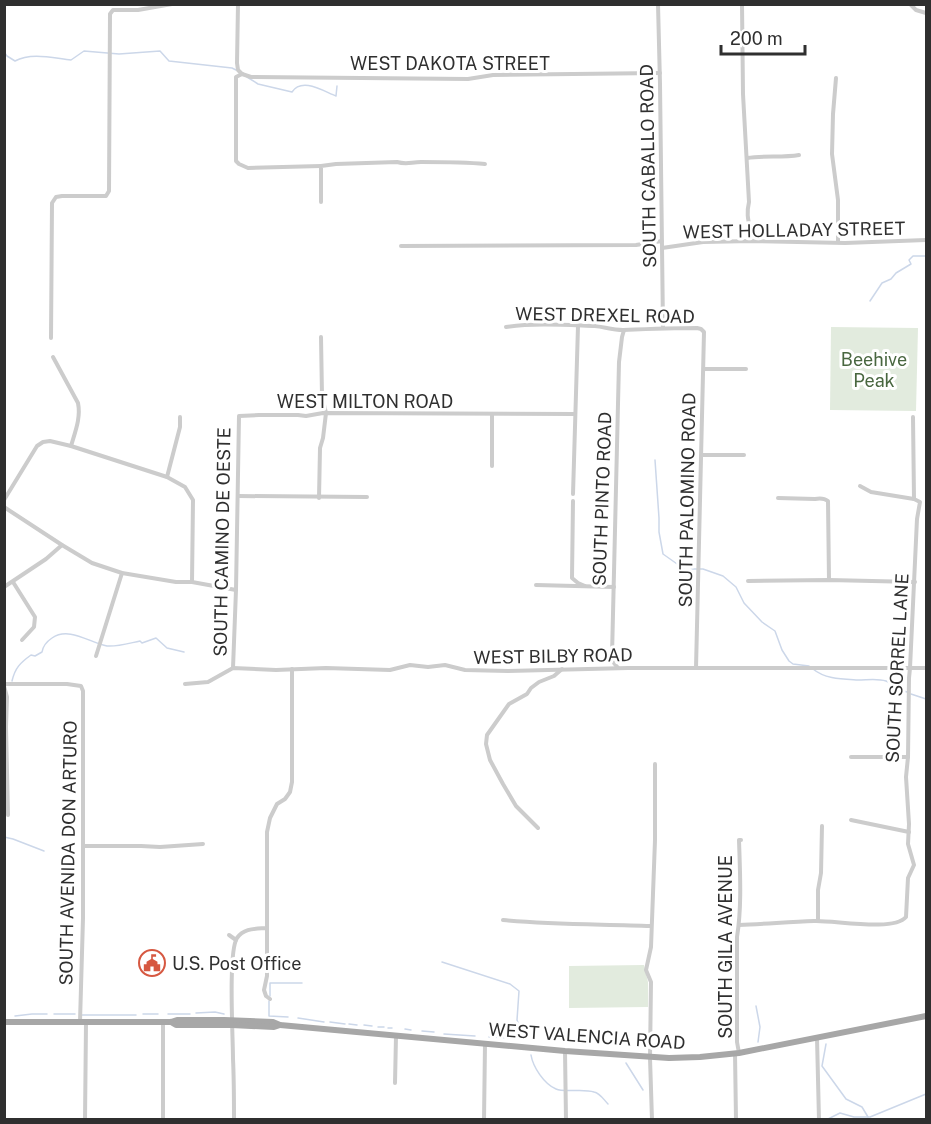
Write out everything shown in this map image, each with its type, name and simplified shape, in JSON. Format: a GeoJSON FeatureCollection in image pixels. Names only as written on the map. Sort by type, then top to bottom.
{"type":"FeatureCollection","features":[{"type":"Feature","properties":{"kind":"main road","name":"WEST VALENCIA ROAD"},"geometry":{"type":"LineString","coordinates":[[4,1022],[171,1022],[176,1025],[232,1022],[650,1058],[694,1058],[737,1053],[927,1016]]}},
{"type":"Feature","properties":{"kind":"street"},"geometry":{"type":"LineString","coordinates":[[51,338],[52,203],[56,197],[106,196],[109,191],[110,14],[113,10],[138,10],[172,4]]}},
{"type":"Feature","properties":{"kind":"street"},"geometry":{"type":"LineString","coordinates":[[238,4],[237,63],[238,70],[242,74],[236,77],[236,161],[239,164],[248,168],[397,162],[405,164],[458,161],[485,164]]}},
{"type":"Feature","properties":{"kind":"street","name":"SOUTH CABALLO ROAD"},"geometry":{"type":"LineString","coordinates":[[658,4],[663,328]]}},
{"type":"Feature","properties":{"kind":"street"},"geometry":{"type":"LineString","coordinates":[[742,4],[743,94],[749,202],[747,218],[752,232],[752,241]]}},
{"type":"Feature","properties":{"kind":"street"},"geometry":{"type":"LineString","coordinates":[[910,4],[916,10],[927,13]]}},
{"type":"Feature","properties":{"kind":"street","name":"WEST DAKOTA STREET"},"geometry":{"type":"LineString","coordinates":[[242,74],[250,77],[468,79],[493,75],[660,74]]}},
{"type":"Feature","properties":{"kind":"street"},"geometry":{"type":"LineString","coordinates":[[836,78],[832,154],[838,200],[838,243]]}},
{"type":"Feature","properties":{"kind":"street"},"geometry":{"type":"LineString","coordinates":[[747,158],[799,155]]}},
{"type":"Feature","properties":{"kind":"street"},"geometry":{"type":"LineString","coordinates":[[321,166],[321,202]]}},
{"type":"Feature","properties":{"kind":"street","name":"WEST HOLLADAY STREET"},"geometry":{"type":"LineString","coordinates":[[662,248],[703,242],[838,243],[927,240]]}},
{"type":"Feature","properties":{"kind":"street","name":"WEST HOLLADAY STREET"},"geometry":{"type":"LineString","coordinates":[[401,246],[636,245],[662,241]]}},
{"type":"Feature","properties":{"kind":"street","name":"WEST DREXEL ROAD"},"geometry":{"type":"LineString","coordinates":[[506,327],[524,324],[596,326],[624,330],[630,328],[647,330],[697,328],[704,332]]}},
{"type":"Feature","properties":{"kind":"street"},"geometry":{"type":"LineString","coordinates":[[573,494],[578,326]]}},
{"type":"Feature","properties":{"kind":"street","name":"SOUTH PINTO ROAD"},"geometry":{"type":"LineString","coordinates":[[618,668],[612,656],[619,362],[624,330]]}},
{"type":"Feature","properties":{"kind":"street","name":"SOUTH PALOMINO ROAD"},"geometry":{"type":"LineString","coordinates":[[696,668],[704,332]]}},
{"type":"Feature","properties":{"kind":"street"},"geometry":{"type":"LineString","coordinates":[[319,498],[320,448],[326,413],[322,396],[321,337]]}},
{"type":"Feature","properties":{"kind":"street"},"geometry":{"type":"LineString","coordinates":[[53,357],[78,403],[78,419],[71,446]]}},
{"type":"Feature","properties":{"kind":"street"},"geometry":{"type":"LineString","coordinates":[[704,369],[746,369]]}},
{"type":"Feature","properties":{"kind":"street","name":"WEST MILTON ROAD"},"geometry":{"type":"LineString","coordinates":[[239,416],[306,416],[326,413],[575,414]]}},
{"type":"Feature","properties":{"kind":"street"},"geometry":{"type":"LineString","coordinates":[[492,414],[492,466]]}},
{"type":"Feature","properties":{"kind":"street","name":"SOUTH CAMINO DE OESTE"},"geometry":{"type":"LineString","coordinates":[[233,668],[239,416]]}},
{"type":"Feature","properties":{"kind":"street"},"geometry":{"type":"LineString","coordinates":[[167,477],[180,427],[180,417]]}},
{"type":"Feature","properties":{"kind":"street","name":"SOUTH SORREL LANE"},"geometry":{"type":"LineString","coordinates":[[818,921],[860,924],[896,923],[905,920],[908,914],[908,878],[914,865],[909,850],[906,777],[917,519],[920,502],[915,499],[913,417]]}},
{"type":"Feature","properties":{"kind":"street"},"geometry":{"type":"LineString","coordinates":[[4,500],[37,446],[50,441],[167,477],[185,487],[193,500],[192,582]]}},
{"type":"Feature","properties":{"kind":"street"},"geometry":{"type":"LineString","coordinates":[[702,455],[744,455]]}},
{"type":"Feature","properties":{"kind":"street"},"geometry":{"type":"LineString","coordinates":[[860,486],[877,494],[915,499]]}},
{"type":"Feature","properties":{"kind":"street"},"geometry":{"type":"LineString","coordinates":[[238,496],[367,497]]}},
{"type":"Feature","properties":{"kind":"street"},"geometry":{"type":"LineString","coordinates":[[777,498],[815,500],[821,498],[828,501],[829,580]]}},
{"type":"Feature","properties":{"kind":"street"},"geometry":{"type":"LineString","coordinates":[[573,501],[572,578],[585,586]]}},
{"type":"Feature","properties":{"kind":"street"},"geometry":{"type":"LineString","coordinates":[[4,507],[92,563],[122,573],[236,590]]}},
{"type":"Feature","properties":{"kind":"street"},"geometry":{"type":"LineString","coordinates":[[4,587],[46,559],[62,545]]}},
{"type":"Feature","properties":{"kind":"street"},"geometry":{"type":"LineString","coordinates":[[96,656],[122,573]]}},
{"type":"Feature","properties":{"kind":"street"},"geometry":{"type":"LineString","coordinates":[[748,581],[915,582]]}},
{"type":"Feature","properties":{"kind":"street"},"geometry":{"type":"LineString","coordinates":[[14,582],[34,617],[34,627],[22,640]]}},
{"type":"Feature","properties":{"kind":"street"},"geometry":{"type":"LineString","coordinates":[[537,585],[614,587]]}},
{"type":"Feature","properties":{"kind":"street","name":"WEST BILBY ROAD"},"geometry":{"type":"LineString","coordinates":[[233,668],[390,670],[411,665],[428,667],[445,665],[465,670],[488,671],[618,668],[927,668]]}},
{"type":"Feature","properties":{"kind":"street"},"geometry":{"type":"LineString","coordinates":[[185,684],[208,682],[233,668]]}},
{"type":"Feature","properties":{"kind":"street"},"geometry":{"type":"LineString","coordinates":[[270,999],[264,990],[267,976],[267,832],[270,818],[277,804],[290,792],[292,782],[292,669]]}},
{"type":"Feature","properties":{"kind":"street"},"geometry":{"type":"LineString","coordinates":[[538,828],[516,806],[503,784],[490,760],[486,744],[487,735],[509,704],[526,694],[539,682],[554,676],[562,669]]}},
{"type":"Feature","properties":{"kind":"street","name":"SOUTH AVENIDA DON ARTURO"},"geometry":{"type":"LineString","coordinates":[[4,685],[67,684],[81,686],[84,695],[85,1119]]}},
{"type":"Feature","properties":{"kind":"street"},"geometry":{"type":"LineString","coordinates":[[4,685],[7,697],[8,815]]}},
{"type":"Feature","properties":{"kind":"street"},"geometry":{"type":"LineString","coordinates":[[851,757],[908,757]]}},
{"type":"Feature","properties":{"kind":"street"},"geometry":{"type":"LineString","coordinates":[[651,1119],[651,982],[646,970],[651,947],[655,764]]}},
{"type":"Feature","properties":{"kind":"street"},"geometry":{"type":"LineString","coordinates":[[851,820],[909,832]]}},
{"type":"Feature","properties":{"kind":"street"},"geometry":{"type":"LineString","coordinates":[[739,925],[818,921],[822,826]]}},
{"type":"Feature","properties":{"kind":"street"},"geometry":{"type":"LineString","coordinates":[[655,830],[662,830]]}},
{"type":"Feature","properties":{"kind":"street","name":"SOUTH GILA AVENUE"},"geometry":{"type":"LineString","coordinates":[[736,1119],[740,840]]}},
{"type":"Feature","properties":{"kind":"street"},"geometry":{"type":"LineString","coordinates":[[83,846],[160,847],[203,844]]}},
{"type":"Feature","properties":{"kind":"street"},"geometry":{"type":"LineString","coordinates":[[503,920],[563,925],[651,926]]}},
{"type":"Feature","properties":{"kind":"street"},"geometry":{"type":"LineString","coordinates":[[234,1119],[233,949],[239,933],[267,928]]}},
{"type":"Feature","properties":{"kind":"street"},"geometry":{"type":"LineString","coordinates":[[229,935],[236,940]]}},
{"type":"Feature","properties":{"kind":"street"},"geometry":{"type":"LineString","coordinates":[[163,1022],[163,1119]]}},
{"type":"Feature","properties":{"kind":"street"},"geometry":{"type":"LineString","coordinates":[[395,1083],[396,1035]]}},
{"type":"Feature","properties":{"kind":"street"},"geometry":{"type":"LineString","coordinates":[[817,1038],[819,1119]]}},
{"type":"Feature","properties":{"kind":"street"},"geometry":{"type":"LineString","coordinates":[[484,1119],[485,1044]]}},
{"type":"Feature","properties":{"kind":"street"},"geometry":{"type":"LineString","coordinates":[[565,1051],[566,1119]]}},
{"type":"Feature","properties":{"kind":"green space","name":"Beehive Peak"},"geometry":{"type":"Polygon","coordinates":[[[831,327],[918,328],[916,411],[830,410],[831,327]]]}},
{"type":"Feature","properties":{"kind":"green space"},"geometry":{"type":"Polygon","coordinates":[[[644,965],[648,982],[648,1007],[569,1008],[569,966],[644,965]]]}},
{"type":"Feature","properties":{"kind":"waterway"},"geometry":{"type":"LineString","coordinates":[[4,52],[15,61],[35,56],[71,60],[84,51],[119,54],[160,51],[169,61],[236,70]]}},
{"type":"Feature","properties":{"kind":"waterway"},"geometry":{"type":"LineString","coordinates":[[247,77],[258,84],[292,92],[296,88],[307,85],[336,96],[337,86]]}},
{"type":"Feature","properties":{"kind":"waterway"},"geometry":{"type":"LineString","coordinates":[[870,301],[882,283],[911,264],[909,260],[913,256],[926,256]]}},
{"type":"Feature","properties":{"kind":"waterway"},"geometry":{"type":"LineString","coordinates":[[655,460],[659,532],[663,554],[687,571],[703,569],[723,576],[736,587],[744,603],[762,622],[775,631],[789,661],[793,664],[809,666]]}},
{"type":"Feature","properties":{"kind":"waterway"},"geometry":{"type":"LineString","coordinates":[[12,681],[21,663],[31,655],[35,656],[42,652],[46,643],[59,635],[72,634],[107,646],[140,641],[142,643],[156,638],[167,648],[184,652]]}},
{"type":"Feature","properties":{"kind":"waterway"},"geometry":{"type":"LineString","coordinates":[[813,669],[834,678],[883,680],[907,692]]}},
{"type":"Feature","properties":{"kind":"waterway"},"geometry":{"type":"LineString","coordinates":[[911,694],[926,699]]}},
{"type":"Feature","properties":{"kind":"waterway"},"geometry":{"type":"LineString","coordinates":[[4,837],[44,851]]}},
{"type":"Feature","properties":{"kind":"waterway"},"geometry":{"type":"LineString","coordinates":[[442,962],[510,984],[519,991],[517,1020],[525,1040]]}},
{"type":"Feature","properties":{"kind":"waterway"},"geometry":{"type":"LineString","coordinates":[[270,996],[270,983],[302,983]]}},
{"type":"Feature","properties":{"kind":"waterway"},"geometry":{"type":"LineString","coordinates":[[269,1001],[269,1016],[288,1017]]}},
{"type":"Feature","properties":{"kind":"waterway"},"geometry":{"type":"LineString","coordinates":[[756,1006],[760,1027],[758,1042]]}},
{"type":"Feature","properties":{"kind":"waterway"},"geometry":{"type":"LineString","coordinates":[[196,1013],[224,1014]]}},
{"type":"Feature","properties":{"kind":"waterway"},"geometry":{"type":"LineString","coordinates":[[15,1016],[47,1014]]}},
{"type":"Feature","properties":{"kind":"waterway"},"geometry":{"type":"LineString","coordinates":[[54,1014],[75,1014]]}},
{"type":"Feature","properties":{"kind":"waterway"},"geometry":{"type":"LineString","coordinates":[[143,1014],[158,1014]]}},
{"type":"Feature","properties":{"kind":"waterway"},"geometry":{"type":"LineString","coordinates":[[168,1014],[190,1014]]}},
{"type":"Feature","properties":{"kind":"waterway"},"geometry":{"type":"LineString","coordinates":[[82,1015],[136,1015]]}},
{"type":"Feature","properties":{"kind":"waterway"},"geometry":{"type":"LineString","coordinates":[[298,1018],[324,1022]]}},
{"type":"Feature","properties":{"kind":"waterway"},"geometry":{"type":"LineString","coordinates":[[330,1022],[345,1024]]}},
{"type":"Feature","properties":{"kind":"waterway"},"geometry":{"type":"LineString","coordinates":[[349,1024],[357,1025]]}},
{"type":"Feature","properties":{"kind":"waterway"},"geometry":{"type":"LineString","coordinates":[[364,1025],[372,1026]]}},
{"type":"Feature","properties":{"kind":"waterway"},"geometry":{"type":"LineString","coordinates":[[378,1027],[384,1027]]}},
{"type":"Feature","properties":{"kind":"waterway"},"geometry":{"type":"LineString","coordinates":[[405,1029],[411,1030]]}},
{"type":"Feature","properties":{"kind":"waterway"},"geometry":{"type":"LineString","coordinates":[[422,1031],[434,1032]]}},
{"type":"Feature","properties":{"kind":"waterway"},"geometry":{"type":"LineString","coordinates":[[444,1034],[475,1036]]}},
{"type":"Feature","properties":{"kind":"waterway"},"geometry":{"type":"LineString","coordinates":[[489,1037],[511,1038]]}},
{"type":"Feature","properties":{"kind":"waterway"},"geometry":{"type":"LineString","coordinates":[[826,1044],[822,1066],[846,1099],[862,1107],[868,1117]]}},
{"type":"Feature","properties":{"kind":"waterway"},"geometry":{"type":"LineString","coordinates":[[531,1055],[540,1075],[552,1087],[560,1090],[590,1091],[600,1095],[608,1104]]}},
{"type":"Feature","properties":{"kind":"waterway"},"geometry":{"type":"LineString","coordinates":[[626,1063],[643,1090]]}},
{"type":"Feature","properties":{"kind":"waterway"},"geometry":{"type":"LineString","coordinates":[[826,1120],[840,1113],[854,1117],[870,1117],[926,1094]]}},
{"type":"Feature","properties":{"kind":"place","name":"U.S. Post Office"},"geometry":{"type":"Point","coordinates":[152,963]}}]}
